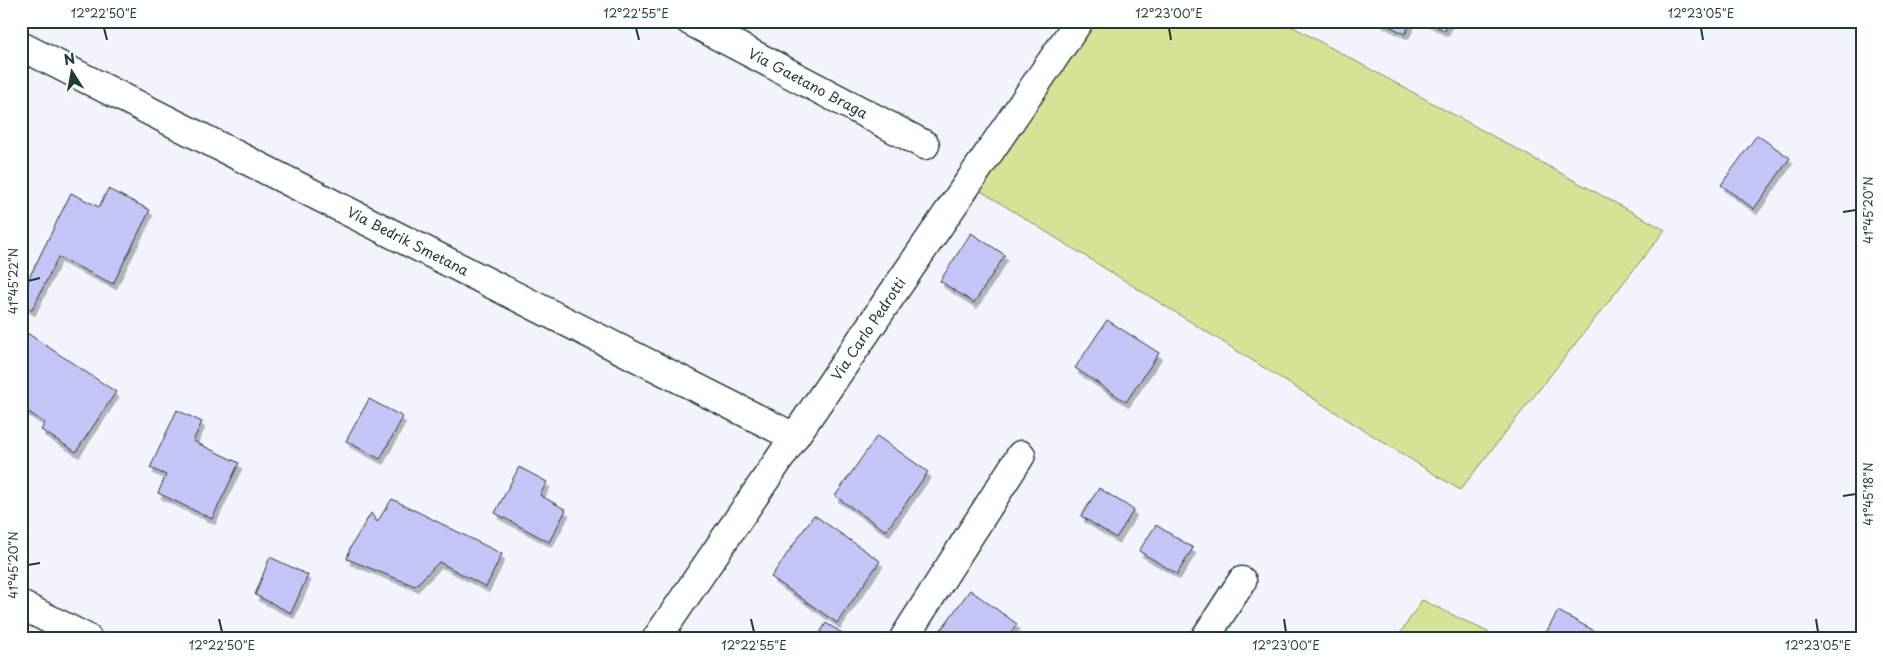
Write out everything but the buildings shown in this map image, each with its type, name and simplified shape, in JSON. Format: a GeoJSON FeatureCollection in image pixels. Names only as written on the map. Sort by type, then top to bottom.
{"type":"FeatureCollection","features":[{"type":"Feature","properties":{"kind":"street","name":"Via Gaetano Braga"},"geometry":{"type":"LineString","coordinates":[[690,21],[925,145]]}},
{"type":"Feature","properties":{"kind":"street","name":"Via Carlo Pedrotti"},"geometry":{"type":"LineString","coordinates":[[657,638],[1079,21]]}},
{"type":"Feature","properties":{"kind":"street","name":"Via Bedrik Smetana"},"geometry":{"type":"LineString","coordinates":[[21,46],[794,437]]}},
{"type":"Feature","properties":{"kind":"street"},"geometry":{"type":"LineString","coordinates":[[904,638],[1021,456]]}},
{"type":"Feature","properties":{"kind":"street"},"geometry":{"type":"LineString","coordinates":[[1205,638],[1242,581]]}},
{"type":"Feature","properties":{"kind":"street"},"geometry":{"type":"LineString","coordinates":[[21,605],[87,638]]}},
{"type":"Feature","properties":{"kind":"green space"},"geometry":{"type":"Polygon","coordinates":[[[1079,21],[1282,21],[1665,230],[1460,490],[968,183],[1079,21]]]}},
{"type":"Feature","properties":{"kind":"green space"},"geometry":{"type":"Polygon","coordinates":[[[1422,600],[1500,638],[1397,638],[1422,600]]]}}]}
